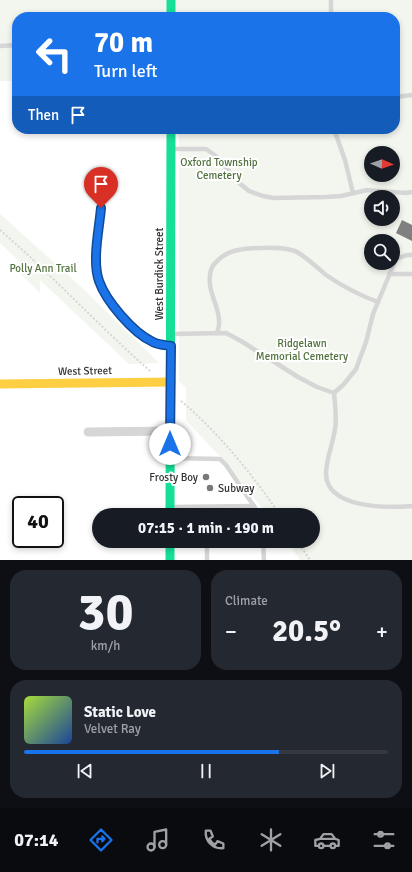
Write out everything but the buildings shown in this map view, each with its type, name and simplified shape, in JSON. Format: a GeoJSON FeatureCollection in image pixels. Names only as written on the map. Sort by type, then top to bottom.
{"type":"FeatureCollection","features":[{"type":"Feature","properties":{"kind":"street"},"geometry":{"type":"LineString","coordinates":[[171,0],[171,12]]}},
{"type":"Feature","properties":{"kind":"street","name":"West Burdick Street"},"geometry":{"type":"LineString","coordinates":[[170,508],[170,431],[168,385],[171,346],[171,134]]}},
{"type":"Feature","properties":{"kind":"street","name":"West Street"},"geometry":{"type":"LineString","coordinates":[[0,384],[168,385]]}},
{"type":"Feature","properties":{"kind":"street"},"geometry":{"type":"LineString","coordinates":[[88,432],[170,431]]}},
{"type":"Feature","properties":{"kind":"street"},"geometry":{"type":"LineString","coordinates":[[170,548],[170,560]]}},
{"type":"Feature","properties":{"kind":"lane"},"geometry":{"type":"LineString","coordinates":[[331,0],[331,12]]}},
{"type":"Feature","properties":{"kind":"lane"},"geometry":{"type":"LineString","coordinates":[[0,46],[12,45]]}},
{"type":"Feature","properties":{"kind":"lane"},"geometry":{"type":"LineString","coordinates":[[400,97],[412,96]]}},
{"type":"Feature","properties":{"kind":"lane"},"geometry":{"type":"LineString","coordinates":[[336,134],[345,160],[353,193]]}},
{"type":"Feature","properties":{"kind":"lane"},"geometry":{"type":"LineString","coordinates":[[171,149],[206,149],[216,156],[238,182],[249,191],[274,198],[341,196],[366,190],[406,194],[412,192]]}},
{"type":"Feature","properties":{"kind":"lane"},"geometry":{"type":"LineString","coordinates":[[101,208],[96,260],[99,281],[116,311],[132,327],[154,343],[171,346]]}},
{"type":"Feature","properties":{"kind":"lane"},"geometry":{"type":"LineString","coordinates":[[217,333],[219,324],[210,284],[211,270],[217,262],[229,252],[243,249],[285,249],[296,252],[343,286],[378,302]]}},
{"type":"Feature","properties":{"kind":"lane"},"geometry":{"type":"LineString","coordinates":[[334,393],[344,384],[356,369],[366,342],[373,314],[396,260],[407,255],[412,255]]}},
{"type":"Feature","properties":{"kind":"lane"},"geometry":{"type":"LineString","coordinates":[[389,274],[412,274]]}},
{"type":"Feature","properties":{"kind":"lane"},"geometry":{"type":"LineString","coordinates":[[171,334],[226,333],[298,377],[334,393]]}},
{"type":"Feature","properties":{"kind":"lane"},"geometry":{"type":"LineString","coordinates":[[334,393],[336,406],[336,428],[326,475],[329,485],[337,494],[351,502],[370,505],[412,506]]}},
{"type":"Feature","properties":{"kind":"lane"},"geometry":{"type":"LineString","coordinates":[[170,458],[220,459],[226,465],[254,506]]}},
{"type":"Feature","properties":{"kind":"lane"},"geometry":{"type":"LineString","coordinates":[[198,508],[254,506]]}},
{"type":"Feature","properties":{"kind":"lane"},"geometry":{"type":"LineString","coordinates":[[207,548],[207,560]]}},
{"type":"Feature","properties":{"kind":"lane"},"geometry":{"type":"LineString","coordinates":[[263,548],[264,560]]}},
{"type":"Feature","properties":{"kind":"path"},"geometry":{"type":"LineString","coordinates":[[0,230],[64,288],[120,345],[168,385],[199,416],[252,477],[275,508]]}},
{"type":"Feature","properties":{"kind":"path"},"geometry":{"type":"LineString","coordinates":[[302,548],[310,560]]}},
{"type":"Feature","properties":{"kind":"green space","name":"Ridgelawn Memorial Cemetery"},"geometry":{"type":"Polygon","coordinates":[[[0,0],[412,0],[412,560],[300,560],[292,548],[320,548],[320,508],[262,508],[222,459],[186,420],[186,388],[179,381],[179,134],[400,134],[400,12],[12,12],[12,81],[0,81],[0,0]]]}},
{"type":"Feature","properties":{"kind":"green space","name":"Polly Ann Trail"},"geometry":{"type":"Polygon","coordinates":[[[0,214],[78,284],[159,363],[129,364],[40,280],[40,293],[19,272],[30,271],[0,243],[0,214]]]}},
{"type":"Feature","properties":{"kind":"traffic: fast"},"geometry":{"type":"LineString","coordinates":[[171,0],[171,12]]}},
{"type":"Feature","properties":{"kind":"traffic: fast"},"geometry":{"type":"LineString","coordinates":[[170,508],[171,134]]}},
{"type":"Feature","properties":{"kind":"traffic: fast"},"geometry":{"type":"LineString","coordinates":[[170,548],[170,560]]}},
{"type":"Feature","properties":{"kind":"traffic: slow"},"geometry":{"type":"LineString","coordinates":[[0,384],[171,382]]}},
{"type":"Feature","properties":{"kind":"place","name":"Frosty Boy"},"geometry":{"type":"Point","coordinates":[206,477]}},
{"type":"Feature","properties":{"kind":"place","name":"Subway"},"geometry":{"type":"Point","coordinates":[210,488]}},
{"type":"Feature","properties":{"kind":"route"},"geometry":{"type":"LineString","coordinates":[[101,208],[96,260],[99,281],[116,311],[132,327],[154,343],[171,346],[170,444]]}},
{"type":"Feature","properties":{"kind":"park label","name":"Oxford Township Cemetery"},"geometry":{"type":"Point","coordinates":[219,168]}}]}
